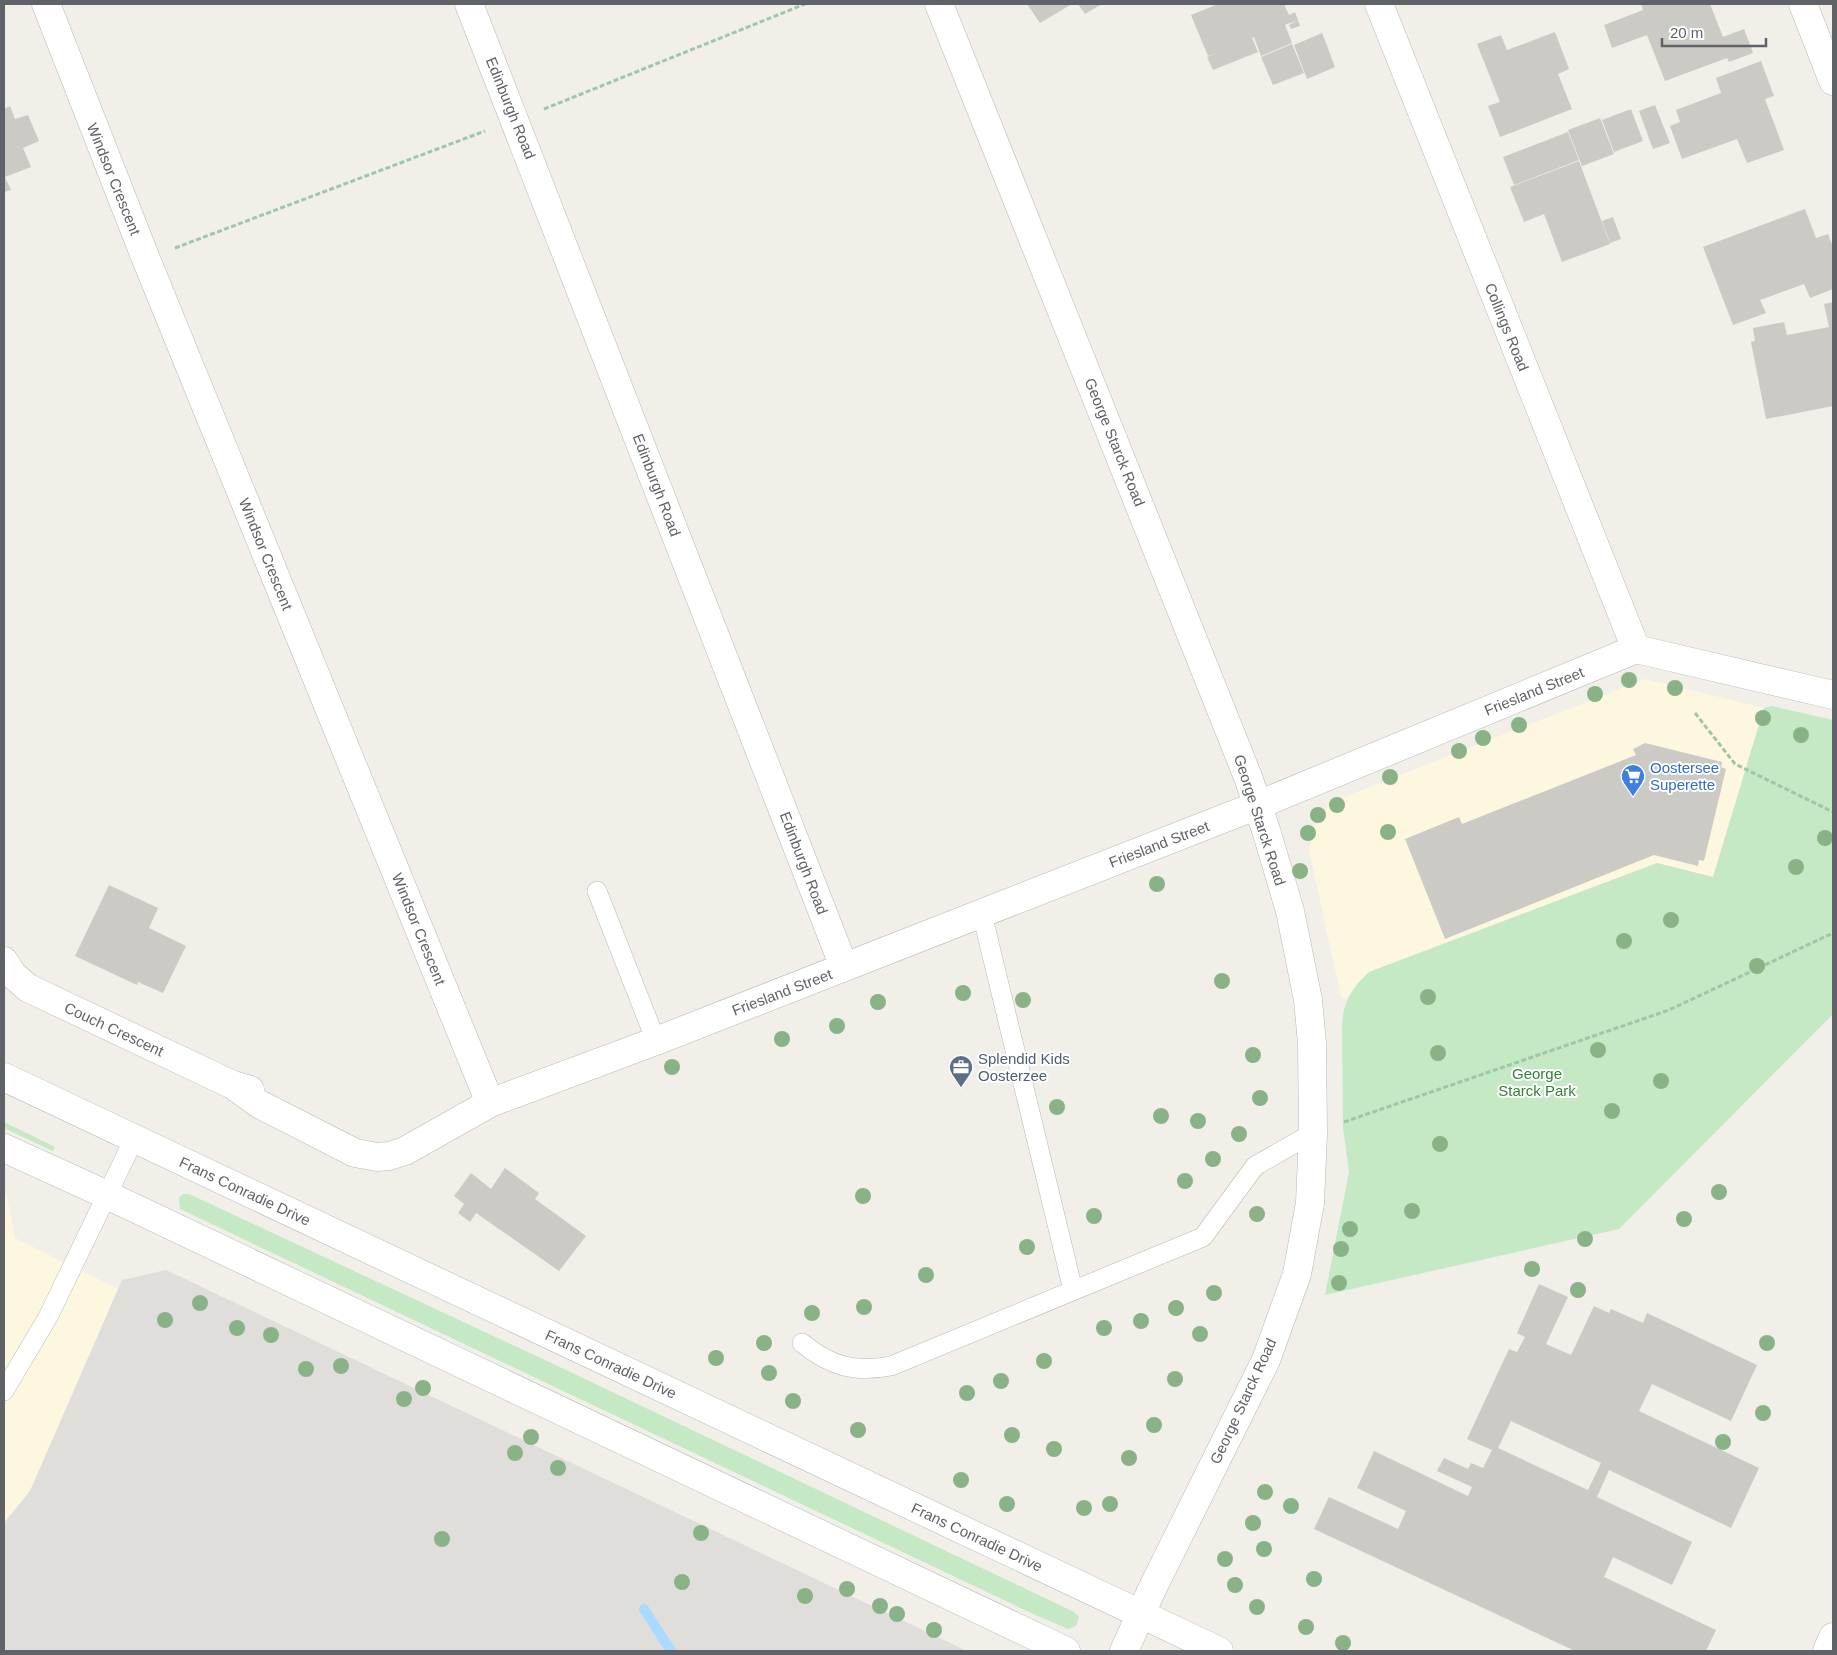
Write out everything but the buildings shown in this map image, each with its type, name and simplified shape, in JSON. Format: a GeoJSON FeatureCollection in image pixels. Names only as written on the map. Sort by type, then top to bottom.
{"type":"FeatureCollection","features":[{"type":"Feature","properties":{"kind":"street","name":"Windsor Crescent"},"geometry":{"type":"LineString","coordinates":[[46,4],[146,259],[490,1104]]}},
{"type":"Feature","properties":{"kind":"street","name":"Edinburgh Road"},"geometry":{"type":"LineString","coordinates":[[469,4],[516,120],[844,968]]}},
{"type":"Feature","properties":{"kind":"street","name":"George Starck Road"},"geometry":{"type":"LineString","coordinates":[[939,4],[1234,740],[1258,805],[1290,911],[1308,1000],[1312,1043],[1313,1133],[1310,1203],[1297,1274],[1266,1360],[1158,1576],[1124,1651]]}},
{"type":"Feature","properties":{"kind":"street","name":"Collings Road"},"geometry":{"type":"LineString","coordinates":[[1379,4],[1636,649]]}},
{"type":"Feature","properties":{"kind":"street"},"geometry":{"type":"LineString","coordinates":[[1803,4],[1833,81]]}},
{"type":"Feature","properties":{"kind":"street","name":"Friesland Street"},"geometry":{"type":"LineString","coordinates":[[490,1104],[844,968],[1258,805],[1636,649]]}},
{"type":"Feature","properties":{"kind":"street"},"geometry":{"type":"LineString","coordinates":[[1636,649],[1833,696]]}},
{"type":"Feature","properties":{"kind":"street","name":"Couch Crescent"},"geometry":{"type":"LineString","coordinates":[[4,961],[13,975],[28,988],[233,1085],[267,1095],[367,1140],[388,1137],[465,1118],[490,1104]]}},
{"type":"Feature","properties":{"kind":"street","name":"Frans Conradie Drive"},"geometry":{"type":"LineString","coordinates":[[4,1077],[1219,1651]]}},
{"type":"Feature","properties":{"kind":"street"},"geometry":{"type":"LineString","coordinates":[[4,1148],[107,1195],[1066,1651]]}},
{"type":"Feature","properties":{"kind":"street"},"geometry":{"type":"LineString","coordinates":[[1827,1651],[1833,1637]]}},
{"type":"Feature","properties":{"kind":"lane"},"geometry":{"type":"LineString","coordinates":[[597,891],[656,1041]]}},
{"type":"Feature","properties":{"kind":"lane"},"geometry":{"type":"LineString","coordinates":[[982,914],[1073,1290]]}},
{"type":"Feature","properties":{"kind":"lane"},"geometry":{"type":"LineString","coordinates":[[802,1343],[823,1358],[847,1367],[865,1369],[891,1366],[1203,1237],[1255,1166],[1313,1133]]}},
{"type":"Feature","properties":{"kind":"lane"},"geometry":{"type":"LineString","coordinates":[[4,1391],[48,1317],[134,1139]]}},
{"type":"Feature","properties":{"kind":"path"},"geometry":{"type":"LineString","coordinates":[[565,101],[805,4]]}},
{"type":"Feature","properties":{"kind":"path"},"geometry":{"type":"LineString","coordinates":[[146,259],[516,120]]}},
{"type":"Feature","properties":{"kind":"path"},"geometry":{"type":"LineString","coordinates":[[1695,713],[1735,764],[1833,812]]}},
{"type":"Feature","properties":{"kind":"path"},"geometry":{"type":"LineString","coordinates":[[1313,1133],[1669,1010],[1833,933]]}},
{"type":"Feature","properties":{"kind":"shaded area"},"geometry":{"type":"Polygon","coordinates":[[[1645,679],[1764,708],[1713,877],[1657,863],[1369,972],[1356,984],[1347,998],[1341,997],[1309,850],[1314,827],[1320,816],[1329,806],[1339,799],[1645,679]]]}},
{"type":"Feature","properties":{"kind":"shaded area"},"geometry":{"type":"Polygon","coordinates":[[[4,1195],[7,1196],[15,1238],[118,1289],[30,1491],[4,1523],[4,1195]]]}},
{"type":"Feature","properties":{"kind":"shaded area"},"geometry":{"type":"Polygon","coordinates":[[[166,1270],[967,1651],[4,1651],[4,1523],[30,1491],[122,1280],[166,1270]]]}},
{"type":"Feature","properties":{"kind":"green space","name":"George Starck Park"},"geometry":{"type":"Polygon","coordinates":[[[1772,706],[1833,720],[1833,1014],[1619,1229],[1325,1295],[1349,1172],[1343,1127],[1342,1025],[1347,1002],[1357,984],[1369,972],[1657,863],[1713,877],[1764,708],[1772,706]]]}},
{"type":"Feature","properties":{"kind":"green space"},"geometry":{"type":"Polygon","coordinates":[[[4,1122],[55,1147],[53,1151],[4,1128],[4,1122]]]}},
{"type":"Feature","properties":{"kind":"green space"},"geometry":{"type":"Polygon","coordinates":[[[183,1194],[189,1194],[564,1369],[1074,1612],[1079,1617],[1076,1626],[1068,1629],[1031,1613],[180,1209],[179,1198],[183,1194]]]}},
{"type":"Feature","properties":{"kind":"waterway"},"geometry":{"type":"LineString","coordinates":[[644,1609],[671,1651]]}},
{"type":"Feature","properties":{"kind":"place","name":"Oostersee Superette"},"geometry":{"type":"Point","coordinates":[1633,797]}},
{"type":"Feature","properties":{"kind":"place","name":"Splendid Kids Oosterzee"},"geometry":{"type":"Point","coordinates":[961,1088]}}]}
